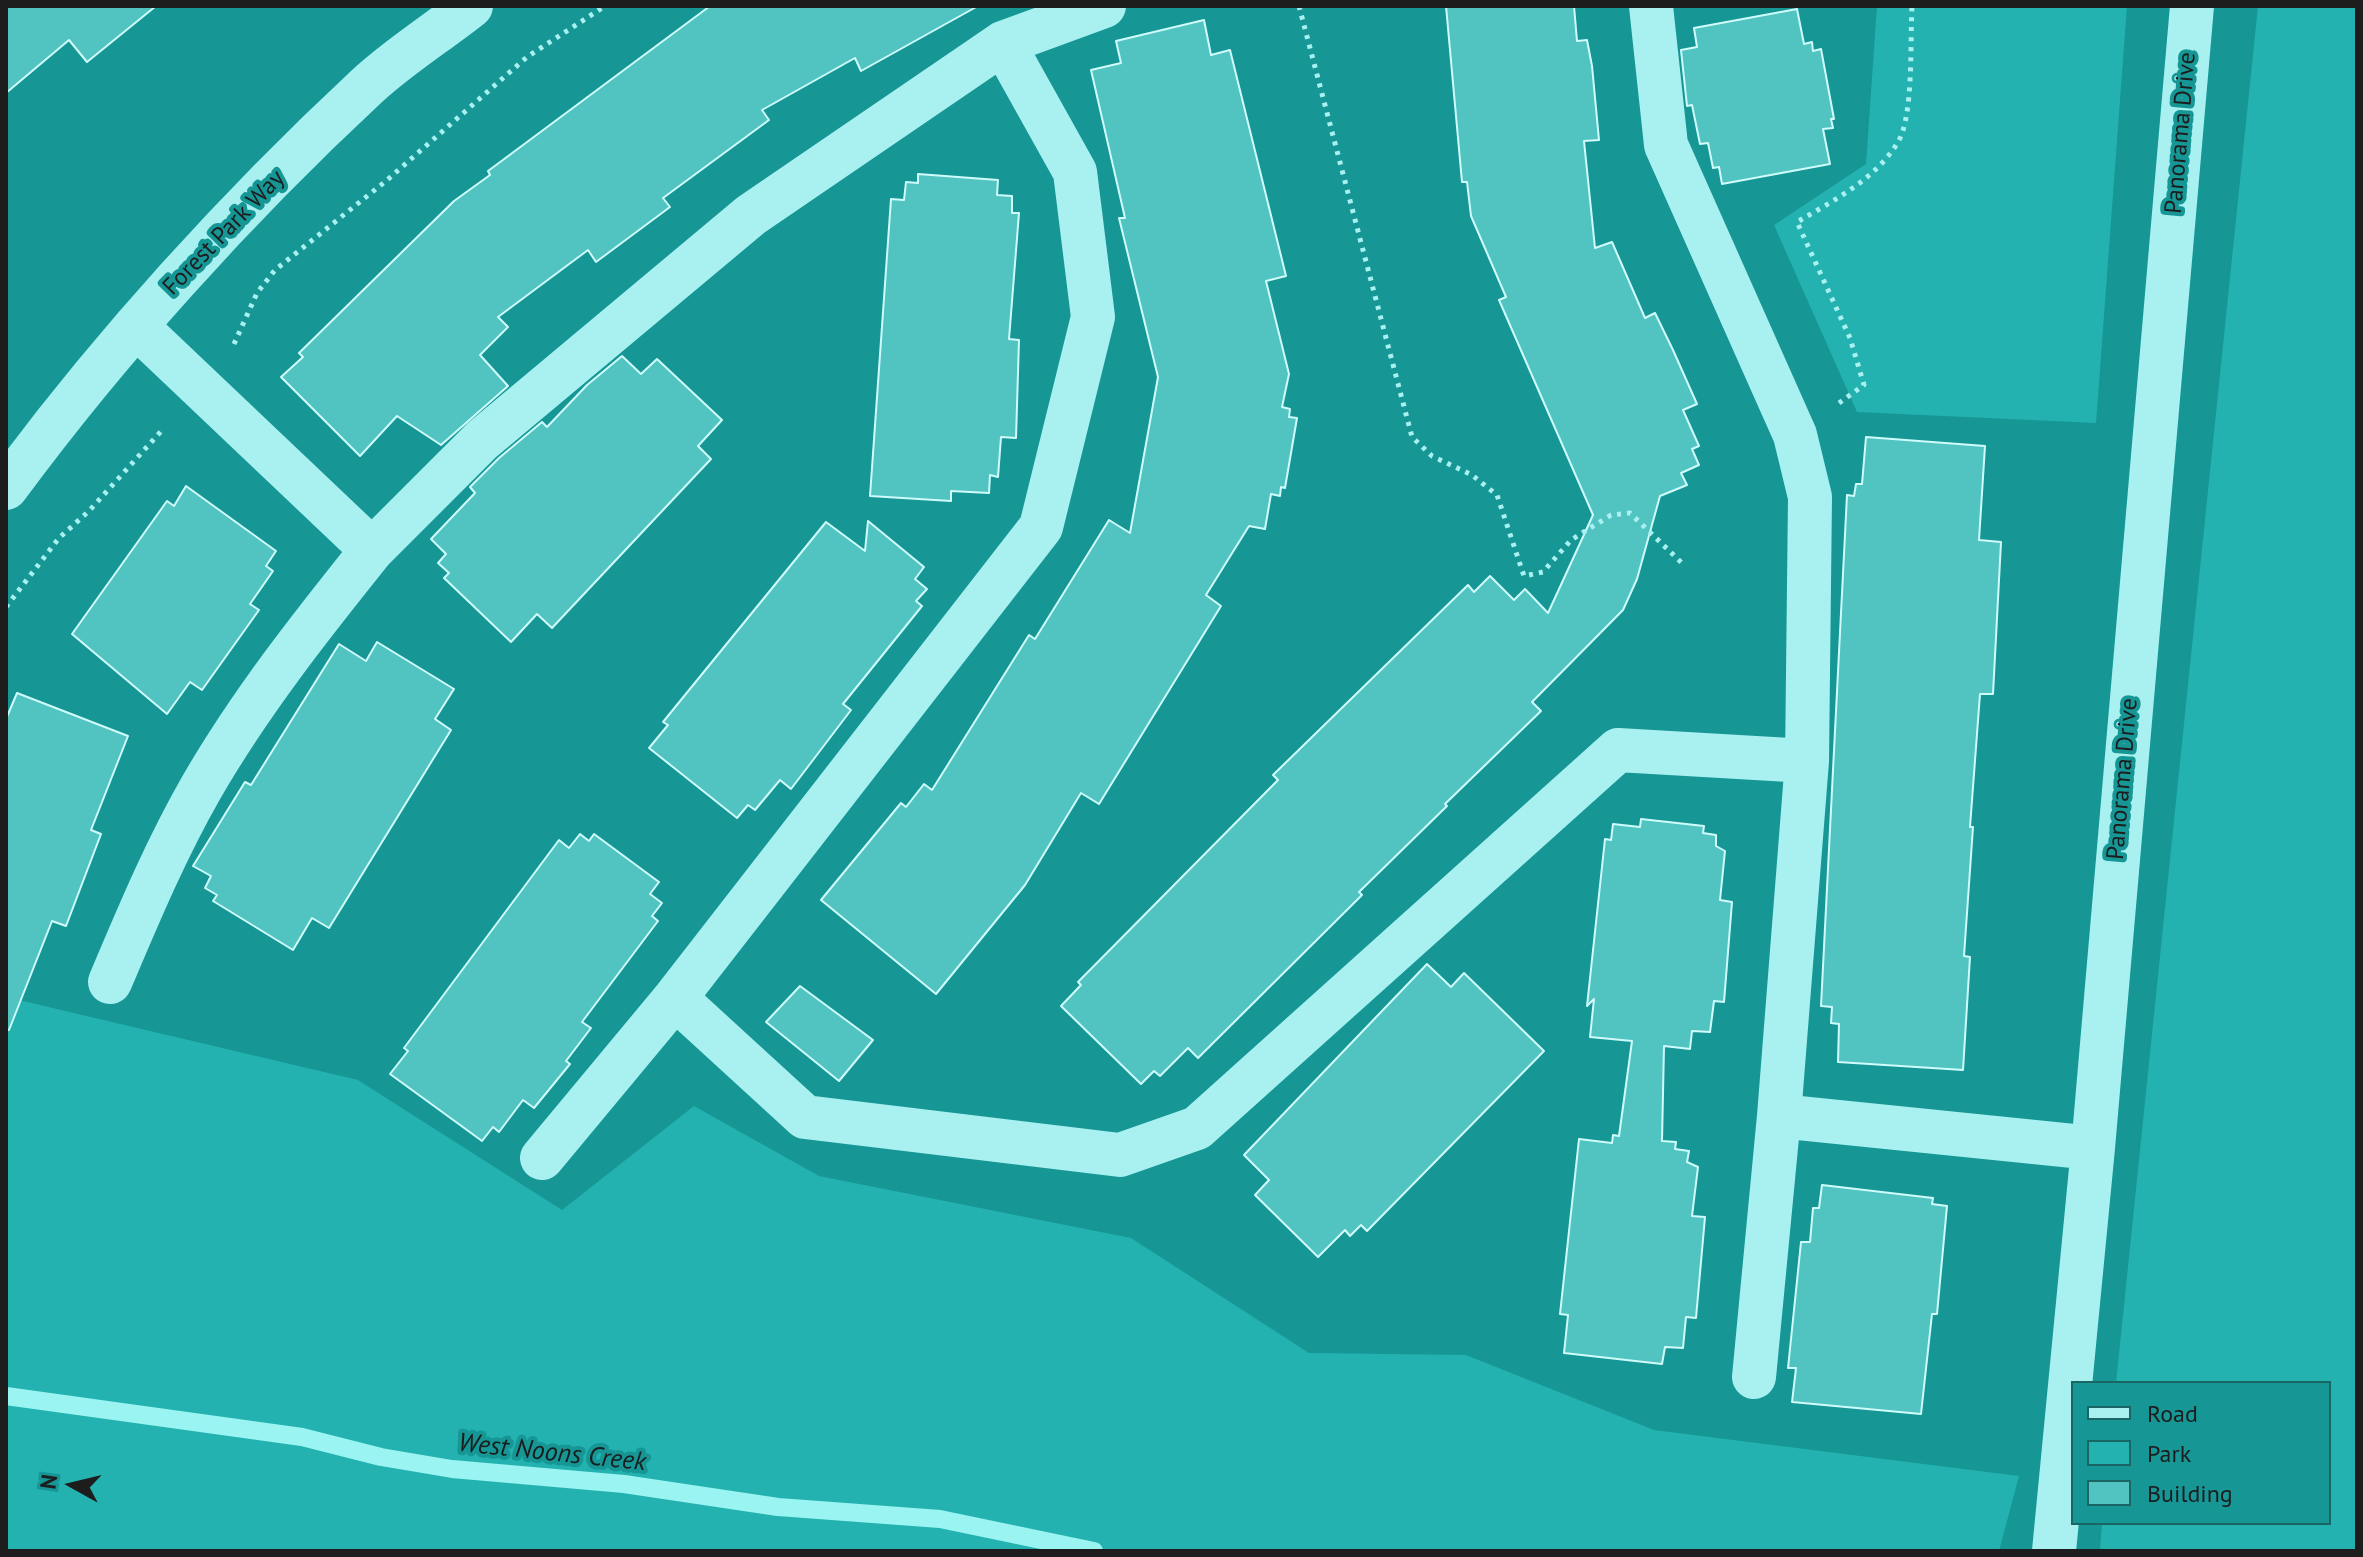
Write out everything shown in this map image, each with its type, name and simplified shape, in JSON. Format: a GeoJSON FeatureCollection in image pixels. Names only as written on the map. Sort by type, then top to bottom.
{"type":"FeatureCollection","features":[{"type":"Feature","properties":{"kind":"street","name":"Forest Park Way"},"geometry":{"type":"LineString","coordinates":[[6,488],[136,326],[367,85],[471,6]]}},
{"type":"Feature","properties":{"kind":"street"},"geometry":{"type":"LineString","coordinates":[[110,982],[150,887],[202,786],[280,668],[372,550],[482,440],[751,215],[1003,43],[1104,6]]}},
{"type":"Feature","properties":{"kind":"street"},"geometry":{"type":"LineString","coordinates":[[1651,6],[1666,145],[1795,435],[1810,497],[1807,761],[1779,1116],[1754,1377]]}},
{"type":"Feature","properties":{"kind":"street","name":"Panorama Drive"},"geometry":{"type":"LineString","coordinates":[[2054,1551],[2093,1148],[2192,6]]}},
{"type":"Feature","properties":{"kind":"street"},"geometry":{"type":"LineString","coordinates":[[542,1158],[675,998],[1041,527],[1093,317],[1075,172],[1003,43]]}},
{"type":"Feature","properties":{"kind":"street"},"geometry":{"type":"LineString","coordinates":[[136,326],[372,550]]}},
{"type":"Feature","properties":{"kind":"street"},"geometry":{"type":"LineString","coordinates":[[675,998],[805,1117],[1120,1155],[1197,1128],[1618,750],[1807,761]]}},
{"type":"Feature","properties":{"kind":"street"},"geometry":{"type":"LineString","coordinates":[[1779,1116],[2093,1148]]}},
{"type":"Feature","properties":{"kind":"path"},"geometry":{"type":"LineString","coordinates":[[230,349],[257,293],[275,270],[386,181],[527,57],[605,6]]}},
{"type":"Feature","properties":{"kind":"path"},"geometry":{"type":"LineString","coordinates":[[1299,6],[1412,437],[1432,456],[1472,475],[1497,495],[1524,576],[1543,572],[1571,540],[1611,515],[1630,513],[1685,566]]}},
{"type":"Feature","properties":{"kind":"path"},"geometry":{"type":"LineString","coordinates":[[1795,435],[1864,385],[1850,338],[1797,222],[1857,187],[1899,141],[1908,101],[1912,6]]}},
{"type":"Feature","properties":{"kind":"path"},"geometry":{"type":"LineString","coordinates":[[6,607],[59,538],[89,511],[171,420]]}},
{"type":"Feature","properties":{"kind":"green space"},"geometry":{"type":"Polygon","coordinates":[[[1877,6],[2127,6],[2096,423],[1857,412],[1774,225],[1866,164],[1877,6]]]}},
{"type":"Feature","properties":{"kind":"green space"},"geometry":{"type":"Polygon","coordinates":[[[2258,6],[2357,6],[2357,1551],[2100,1551],[2102,1525],[2331,1525],[2331,1381],[2116,1381],[2258,6]]]}},
{"type":"Feature","properties":{"kind":"green space"},"geometry":{"type":"Polygon","coordinates":[[[6,997],[358,1080],[562,1210],[694,1106],[819,1176],[1131,1238],[1309,1353],[1466,1355],[1654,1430],[2019,1476],[1999,1551],[6,1551],[6,997]]]}},
{"type":"Feature","properties":{"kind":"building"},"geometry":{"type":"Polygon","coordinates":[[[6,6],[156,6],[87,62],[69,40],[6,93],[6,6]]]}},
{"type":"Feature","properties":{"kind":"building"},"geometry":{"type":"Polygon","coordinates":[[[710,6],[978,6],[861,71],[855,58],[762,110],[769,120],[663,198],[670,207],[596,262],[588,250],[498,317],[508,327],[480,355],[508,386],[441,445],[397,416],[360,456],[281,377],[303,357],[299,353],[454,201],[490,175],[488,171],[710,6]]]}},
{"type":"Feature","properties":{"kind":"building"},"geometry":{"type":"Polygon","coordinates":[[[1446,6],[1574,6],[1577,41],[1587,40],[1592,66],[1599,140],[1584,141],[1595,248],[1612,242],[1645,318],[1655,313],[1673,350],[1697,404],[1683,410],[1699,446],[1692,449],[1699,465],[1681,473],[1687,485],[1660,496],[1637,579],[1623,610],[1532,702],[1541,711],[1445,804],[1447,806],[1359,892],[1362,895],[1198,1058],[1188,1048],[1160,1076],[1154,1071],[1141,1084],[1061,1006],[1081,985],[1078,982],[1278,780],[1273,775],[1468,585],[1474,592],[1490,576],[1514,600],[1525,589],[1548,613],[1593,515],[1499,300],[1506,297],[1471,216],[1467,182],[1462,182],[1446,6]]]}},
{"type":"Feature","properties":{"kind":"building"},"geometry":{"type":"Polygon","coordinates":[[[1797,9],[1804,44],[1812,42],[1813,51],[1821,49],[1834,119],[1831,119],[1833,128],[1823,129],[1830,164],[1722,184],[1719,167],[1713,168],[1708,143],[1700,144],[1692,105],[1687,106],[1681,50],[1697,47],[1694,28],[1797,9]]]}},
{"type":"Feature","properties":{"kind":"building"},"geometry":{"type":"Polygon","coordinates":[[[1204,20],[1211,55],[1230,50],[1286,276],[1266,281],[1289,374],[1282,407],[1290,409],[1289,417],[1297,418],[1285,488],[1281,487],[1280,496],[1271,494],[1265,529],[1249,526],[1206,595],[1221,606],[1099,804],[1081,793],[1025,885],[936,994],[821,900],[901,803],[906,807],[924,784],[932,790],[1029,635],[1035,639],[1109,520],[1130,533],[1158,377],[1119,218],[1125,218],[1091,70],[1121,63],[1116,41],[1204,20]]]}},
{"type":"Feature","properties":{"kind":"building"},"geometry":{"type":"Polygon","coordinates":[[[918,174],[998,180],[997,195],[1012,196],[1012,213],[1019,213],[1009,339],[1019,340],[1016,438],[1001,437],[998,477],[990,475],[989,493],[951,491],[951,501],[870,496],[891,199],[904,200],[906,182],[918,183],[918,174]]]}},
{"type":"Feature","properties":{"kind":"building"},"geometry":{"type":"Polygon","coordinates":[[[622,356],[641,374],[657,359],[722,420],[698,446],[711,459],[552,628],[537,614],[511,642],[444,578],[449,573],[438,563],[446,554],[431,539],[475,493],[470,487],[499,458],[542,422],[547,427],[587,385],[622,356]]]}},
{"type":"Feature","properties":{"kind":"building"},"geometry":{"type":"Polygon","coordinates":[[[1866,437],[1985,446],[1979,540],[2001,542],[1993,694],[1980,694],[1970,827],[1973,827],[1964,956],[1970,957],[1963,1070],[1838,1062],[1839,1024],[1831,1023],[1832,1007],[1821,1006],[1847,495],[1854,496],[1856,484],[1862,484],[1866,437]]]}},
{"type":"Feature","properties":{"kind":"building"},"geometry":{"type":"Polygon","coordinates":[[[186,486],[276,551],[266,566],[273,571],[250,604],[259,610],[202,690],[190,682],[167,714],[72,634],[167,501],[174,506],[186,486]]]}},
{"type":"Feature","properties":{"kind":"building"},"geometry":{"type":"Polygon","coordinates":[[[868,521],[924,567],[915,579],[927,589],[916,601],[922,606],[843,704],[851,710],[791,789],[780,780],[755,810],[748,805],[737,818],[649,748],[668,725],[663,722],[826,522],[865,551],[868,521]]]}},
{"type":"Feature","properties":{"kind":"building"},"geometry":{"type":"Polygon","coordinates":[[[377,642],[454,689],[435,719],[451,730],[329,928],[312,918],[293,950],[213,901],[217,895],[205,888],[211,876],[193,866],[245,782],[251,785],[339,644],[366,661],[377,642]]]}},
{"type":"Feature","properties":{"kind":"building"},"geometry":{"type":"Polygon","coordinates":[[[17,693],[128,736],[91,830],[101,834],[66,926],[52,921],[9,1030],[6,1029],[6,719],[17,693]]]}},
{"type":"Feature","properties":{"kind":"building"},"geometry":{"type":"Polygon","coordinates":[[[1641,819],[1704,826],[1703,833],[1716,835],[1716,846],[1725,851],[1720,900],[1732,902],[1724,1002],[1714,1001],[1710,1032],[1692,1031],[1690,1049],[1664,1046],[1662,1141],[1676,1142],[1675,1149],[1689,1151],[1687,1162],[1698,1167],[1692,1216],[1705,1217],[1696,1318],[1686,1317],[1683,1348],[1665,1347],[1662,1364],[1564,1353],[1568,1315],[1560,1314],[1579,1139],[1612,1143],[1613,1135],[1619,1136],[1632,1041],[1590,1037],[1594,999],[1587,1006],[1605,839],[1611,840],[1613,824],[1640,827],[1641,819]]]}},
{"type":"Feature","properties":{"kind":"building"},"geometry":{"type":"Polygon","coordinates":[[[580,834],[589,841],[594,834],[659,882],[650,894],[662,903],[652,916],[658,921],[582,1022],[591,1028],[566,1061],[570,1064],[534,1108],[523,1100],[499,1132],[493,1127],[482,1141],[390,1074],[408,1051],[404,1048],[559,840],[569,848],[580,834]]]}},
{"type":"Feature","properties":{"kind":"building"},"geometry":{"type":"Polygon","coordinates":[[[1427,964],[1451,987],[1464,973],[1544,1051],[1367,1231],[1361,1225],[1350,1236],[1345,1230],[1318,1257],[1255,1195],[1269,1180],[1244,1155],[1427,964]]]}},
{"type":"Feature","properties":{"kind":"building"},"geometry":{"type":"Polygon","coordinates":[[[800,986],[873,1040],[839,1081],[766,1022],[800,986]]]}},
{"type":"Feature","properties":{"kind":"building"},"geometry":{"type":"Polygon","coordinates":[[[1822,1185],[1933,1198],[1932,1204],[1947,1206],[1937,1314],[1932,1314],[1921,1414],[1792,1402],[1796,1368],[1788,1368],[1801,1242],[1810,1242],[1813,1208],[1819,1208],[1822,1185]]]}},
{"type":"Feature","properties":{"kind":"waterway","name":"West Noons Creek"},"geometry":{"type":"LineString","coordinates":[[6,1396],[302,1437],[381,1457],[452,1469],[624,1484],[778,1507],[940,1519],[1094,1551]]}}]}
